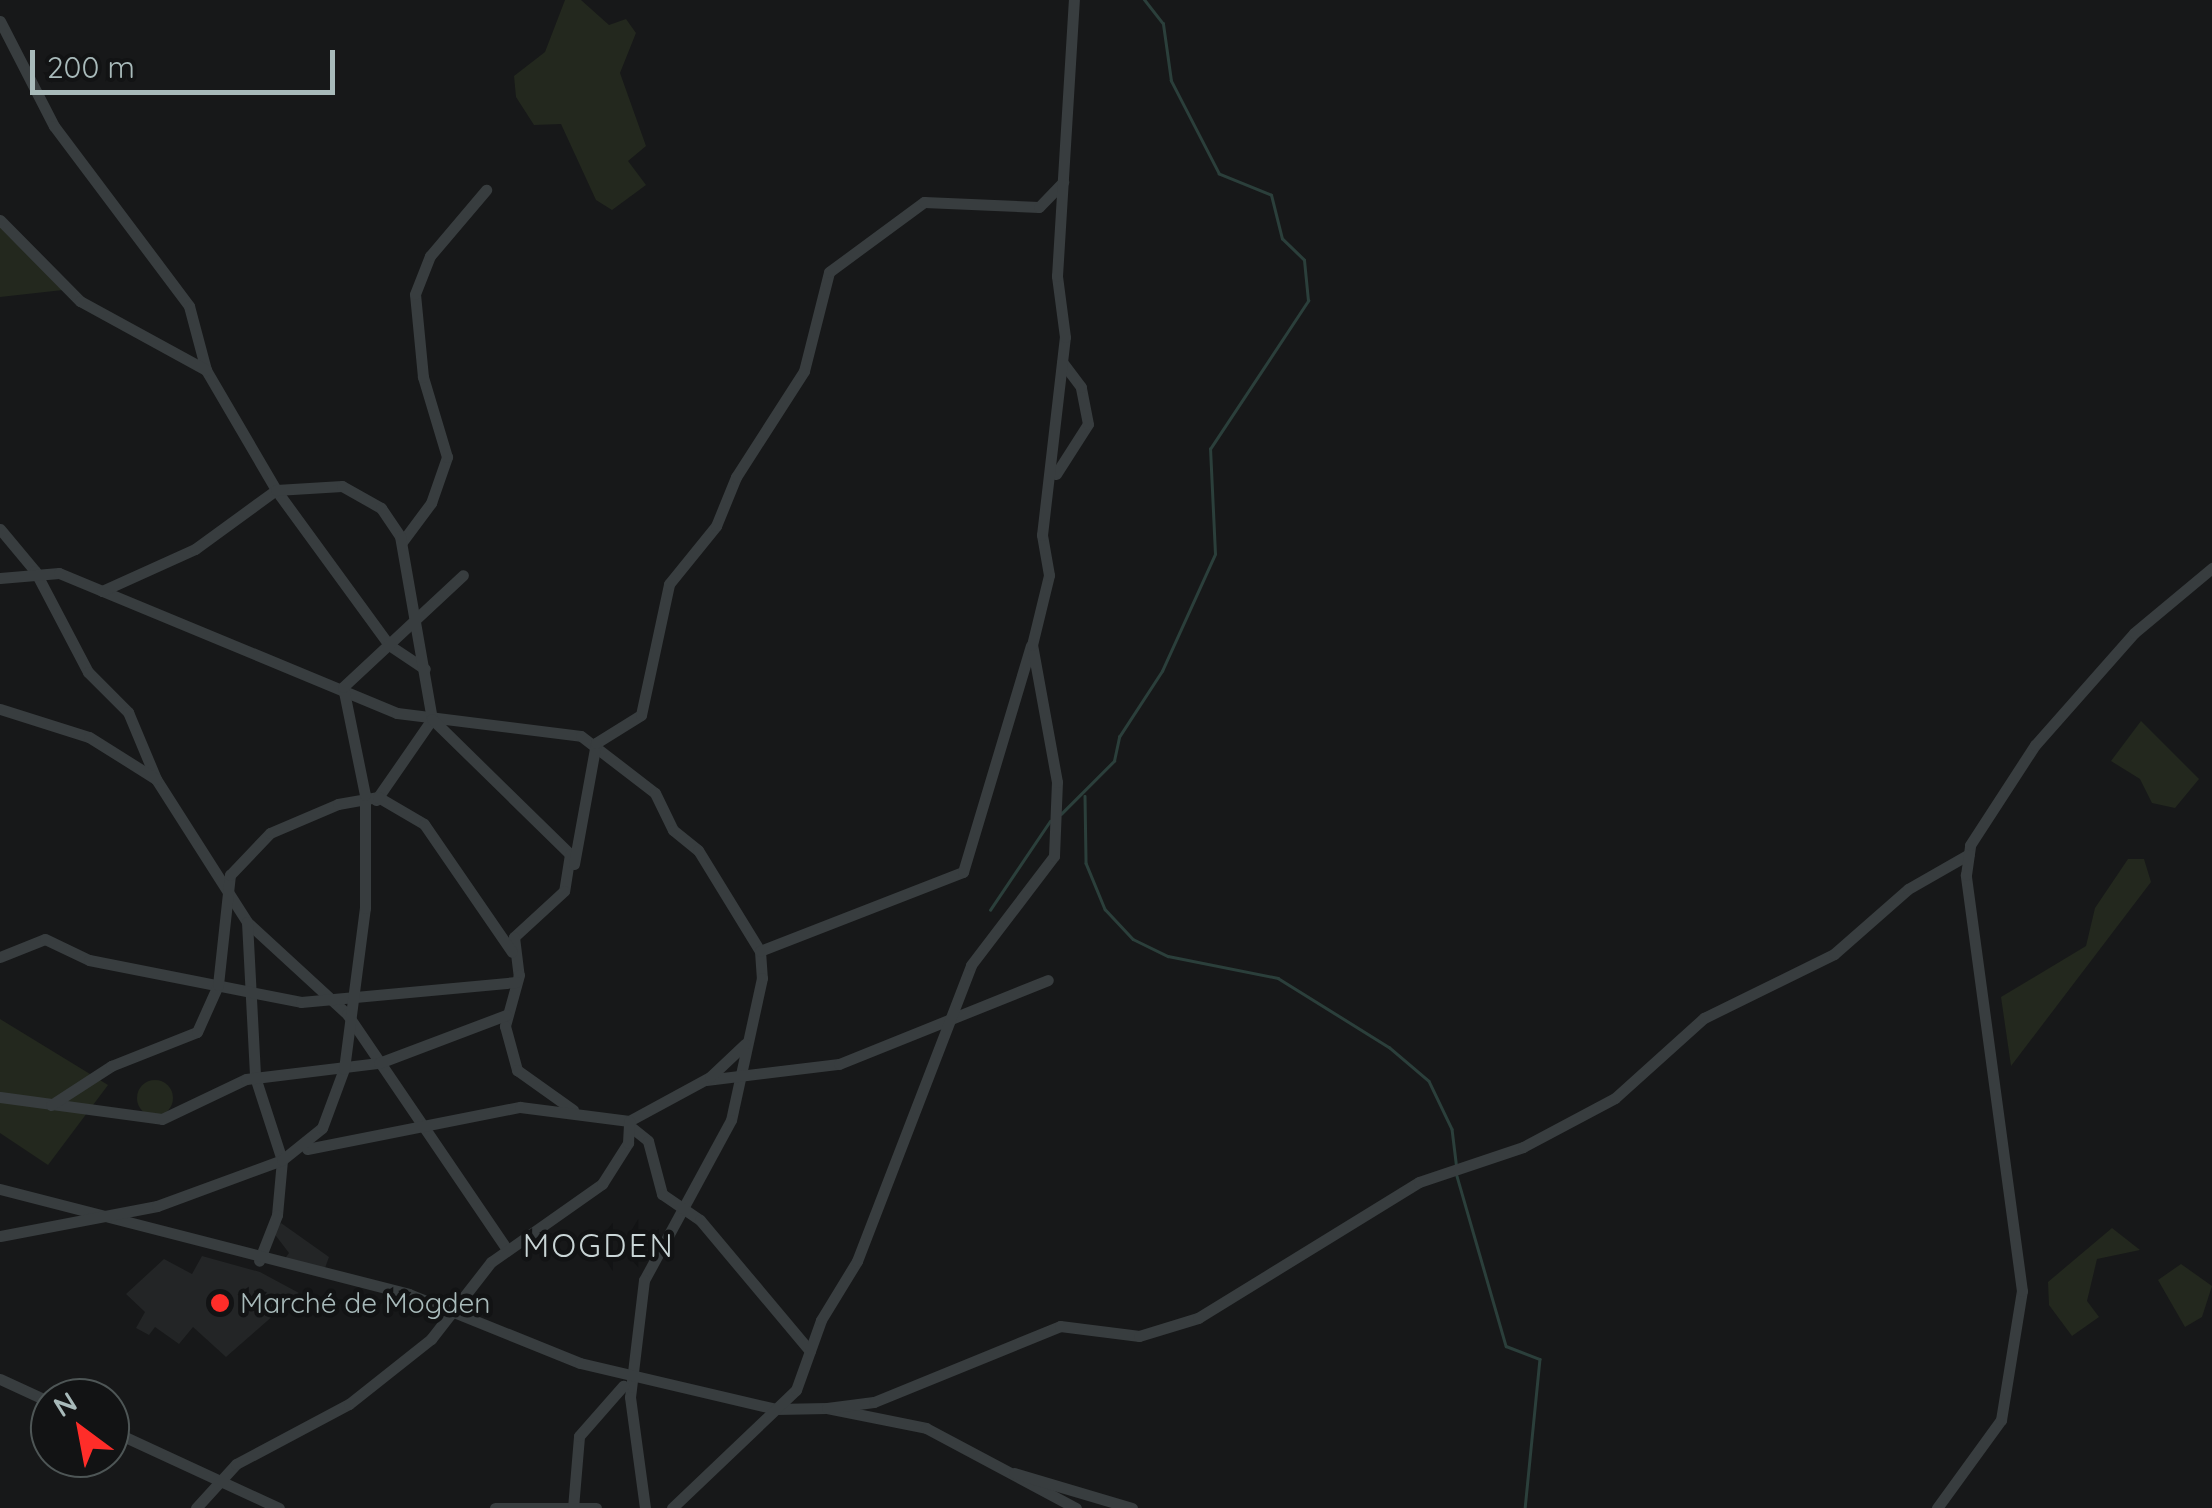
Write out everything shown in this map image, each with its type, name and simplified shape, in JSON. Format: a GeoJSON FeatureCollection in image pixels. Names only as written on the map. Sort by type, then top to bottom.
{"type":"FeatureCollection","features":[{"type":"Feature","properties":{"kind":"street"},"geometry":{"type":"LineString","coordinates":[[760,951],[963,872],[1050,575],[1042,535],[1054,478],[1062,362],[1063,182],[1074,0]]}},
{"type":"Feature","properties":{"kind":"street"},"geometry":{"type":"LineString","coordinates":[[0,21],[54,126],[188,306],[206,370],[276,490],[389,646],[425,670]]}},
{"type":"Feature","properties":{"kind":"street"},"geometry":{"type":"LineString","coordinates":[[574,1110],[517,1070],[506,1015],[516,982],[512,952],[520,926],[564,892],[574,864],[596,742],[641,715],[669,584],[716,526],[736,477],[804,372],[837,262],[924,202],[1039,207],[1063,182]]}},
{"type":"Feature","properties":{"kind":"street"},"geometry":{"type":"LineString","coordinates":[[402,542],[432,502],[447,457],[423,378],[415,294],[430,256],[486,190]]}},
{"type":"Feature","properties":{"kind":"street"},"geometry":{"type":"LineString","coordinates":[[0,220],[72,296],[206,370]]}},
{"type":"Feature","properties":{"kind":"street"},"geometry":{"type":"LineString","coordinates":[[1054,478],[1088,424],[1081,386],[1062,362]]}},
{"type":"Feature","properties":{"kind":"street"},"geometry":{"type":"LineString","coordinates":[[102,591],[195,550],[276,490],[342,486],[381,508],[402,542],[414,631],[432,719],[574,864]]}},
{"type":"Feature","properties":{"kind":"street"},"geometry":{"type":"LineString","coordinates":[[0,529],[35,571],[88,672],[128,712],[156,779],[247,922],[347,1014],[424,1122],[506,1250]]}},
{"type":"Feature","properties":{"kind":"street"},"geometry":{"type":"LineString","coordinates":[[1937,1508],[2001,1420],[2022,1291],[1968,854],[1983,815],[2036,746],[2134,632],[2212,568]]}},
{"type":"Feature","properties":{"kind":"street"},"geometry":{"type":"LineString","coordinates":[[0,578],[35,571],[102,591],[155,620],[432,719],[537,727],[596,742],[656,793],[760,951],[743,1076],[688,1209],[644,1280],[636,1372],[626,1391],[579,1436],[574,1506]]}},
{"type":"Feature","properties":{"kind":"street"},"geometry":{"type":"LineString","coordinates":[[343,688],[389,646],[414,631],[463,575]]}},
{"type":"Feature","properties":{"kind":"street"},"geometry":{"type":"LineString","coordinates":[[672,1508],[796,1390],[810,1351],[857,1261],[970,965],[1054,856],[1058,782],[1032,645]]}},
{"type":"Feature","properties":{"kind":"street"},"geometry":{"type":"LineString","coordinates":[[343,688],[371,796],[424,824],[512,952]]}},
{"type":"Feature","properties":{"kind":"street"},"geometry":{"type":"LineString","coordinates":[[0,710],[89,737],[156,779]]}},
{"type":"Feature","properties":{"kind":"street"},"geometry":{"type":"LineString","coordinates":[[297,1152],[322,1128],[344,1068],[348,995],[365,908],[366,813],[371,796],[432,719]]}},
{"type":"Feature","properties":{"kind":"street"},"geometry":{"type":"LineString","coordinates":[[51,1105],[111,1066],[184,1041],[218,985],[224,888],[240,858],[270,833],[371,796]]}},
{"type":"Feature","properties":{"kind":"street"},"geometry":{"type":"LineString","coordinates":[[0,1188],[259,1261],[457,1309],[608,1370],[636,1372],[776,1409],[874,1402],[1060,1326],[1138,1336],[1210,1312],[1419,1182],[1523,1147],[1616,1098],[1704,1018],[1834,954],[1908,889],[1968,854]]}},
{"type":"Feature","properties":{"kind":"street"},"geometry":{"type":"LineString","coordinates":[[247,922],[256,996],[255,1077],[282,1160],[278,1215],[259,1261]]}},
{"type":"Feature","properties":{"kind":"street"},"geometry":{"type":"LineString","coordinates":[[0,957],[45,939],[88,960],[256,996],[333,998],[412,986],[475,992],[516,982]]}},
{"type":"Feature","properties":{"kind":"street"},"geometry":{"type":"LineString","coordinates":[[704,1081],[839,1064],[1048,980]]}},
{"type":"Feature","properties":{"kind":"street"},"geometry":{"type":"LineString","coordinates":[[0,1097],[162,1119],[255,1077],[379,1064],[506,1015]]}},
{"type":"Feature","properties":{"kind":"street"},"geometry":{"type":"LineString","coordinates":[[196,1508],[236,1464],[383,1379],[457,1309],[470,1282],[506,1250],[602,1184],[630,1124],[704,1081],[748,1040]]}},
{"type":"Feature","properties":{"kind":"street"},"geometry":{"type":"LineString","coordinates":[[0,1236],[116,1219],[297,1152],[424,1122],[574,1110],[630,1124],[651,1148],[655,1185],[688,1209],[810,1351]]}},
{"type":"Feature","properties":{"kind":"street"},"geometry":{"type":"LineString","coordinates":[[608,1370],[626,1391],[644,1508]]}},
{"type":"Feature","properties":{"kind":"street"},"geometry":{"type":"LineString","coordinates":[[0,1379],[30,1393]]}},
{"type":"Feature","properties":{"kind":"street"},"geometry":{"type":"LineString","coordinates":[[827,1408],[926,1428],[1076,1508]]}},
{"type":"Feature","properties":{"kind":"street"},"geometry":{"type":"LineString","coordinates":[[130,1439],[280,1508]]}},
{"type":"Feature","properties":{"kind":"street"},"geometry":{"type":"LineString","coordinates":[[1010,1474],[1132,1508]]}},
{"type":"Feature","properties":{"kind":"street"},"geometry":{"type":"LineString","coordinates":[[495,1508],[596,1508]]}},
{"type":"Feature","properties":{"kind":"shaded area"},"geometry":{"type":"Polygon","coordinates":[[[565,0],[581,0],[609,25],[626,19],[636,33],[620,73],[646,146],[628,161],[646,185],[612,210],[596,200],[561,124],[534,125],[516,97],[514,76],[545,52],[565,0]]]}},
{"type":"Feature","properties":{"kind":"shaded area"},"geometry":{"type":"Polygon","coordinates":[[[0,222],[63,290],[0,297],[0,222]]]}},
{"type":"Feature","properties":{"kind":"shaded area"},"geometry":{"type":"Polygon","coordinates":[[[2141,721],[2199,779],[2175,808],[2152,803],[2140,779],[2111,761],[2141,721]]]}},
{"type":"Feature","properties":{"kind":"shaded area"},"geometry":{"type":"Polygon","coordinates":[[[2128,859],[2144,859],[2151,882],[2011,1066],[2001,997],[2086,946],[2095,908],[2128,859]]]}},
{"type":"Feature","properties":{"kind":"shaded area"},"geometry":{"type":"Polygon","coordinates":[[[0,1019],[108,1085],[48,1165],[0,1133],[0,1019]]]}},
{"type":"Feature","properties":{"kind":"shaded area"},"geometry":{"type":"Polygon","coordinates":[[[155,1080],[168,1085],[173,1098],[168,1111],[155,1116],[142,1111],[137,1098],[142,1085],[155,1080]]]}},
{"type":"Feature","properties":{"kind":"shaded area"},"geometry":{"type":"Polygon","coordinates":[[[281,1223],[329,1257],[325,1268],[284,1260],[289,1253],[273,1232],[281,1223]]]}},
{"type":"Feature","properties":{"kind":"shaded area"},"geometry":{"type":"Polygon","coordinates":[[[2112,1228],[2140,1250],[2097,1259],[2087,1301],[2099,1317],[2072,1336],[2049,1305],[2048,1282],[2112,1228]]]}},
{"type":"Feature","properties":{"kind":"shaded area"},"geometry":{"type":"Polygon","coordinates":[[[202,1256],[260,1272],[299,1293],[226,1357],[193,1327],[179,1344],[155,1327],[149,1335],[136,1328],[145,1312],[126,1294],[164,1259],[192,1274],[202,1256]]]}},
{"type":"Feature","properties":{"kind":"shaded area"},"geometry":{"type":"Polygon","coordinates":[[[2181,1264],[2212,1286],[2202,1317],[2185,1327],[2158,1280],[2181,1264]]]}},
{"type":"Feature","properties":{"kind":"waterway"},"geometry":{"type":"LineString","coordinates":[[1061,814],[1114,761],[1119,737],[1162,671],[1215,554],[1210,449],[1308,301],[1304,260],[1282,239],[1271,195],[1219,174],[1171,81],[1163,24],[1144,0]]}},
{"type":"Feature","properties":{"kind":"waterway"},"geometry":{"type":"LineString","coordinates":[[1085,796],[1086,863],[1105,909],[1133,939],[1168,956],[1278,978],[1389,1047],[1429,1081],[1452,1129],[1456,1164]]}},
{"type":"Feature","properties":{"kind":"waterway"},"geometry":{"type":"LineString","coordinates":[[990,910],[1050,821]]}},
{"type":"Feature","properties":{"kind":"waterway"},"geometry":{"type":"LineString","coordinates":[[1457,1176],[1506,1346],[1540,1359],[1525,1508]]}},
{"type":"Feature","properties":{"kind":"place","name":"Marché de Mogden"},"geometry":{"type":"Point","coordinates":[220,1303]}},
{"type":"Feature","properties":{"kind":"district","name":"MOGDEN"},"geometry":{"type":"Point","coordinates":[599,1245]}}]}
